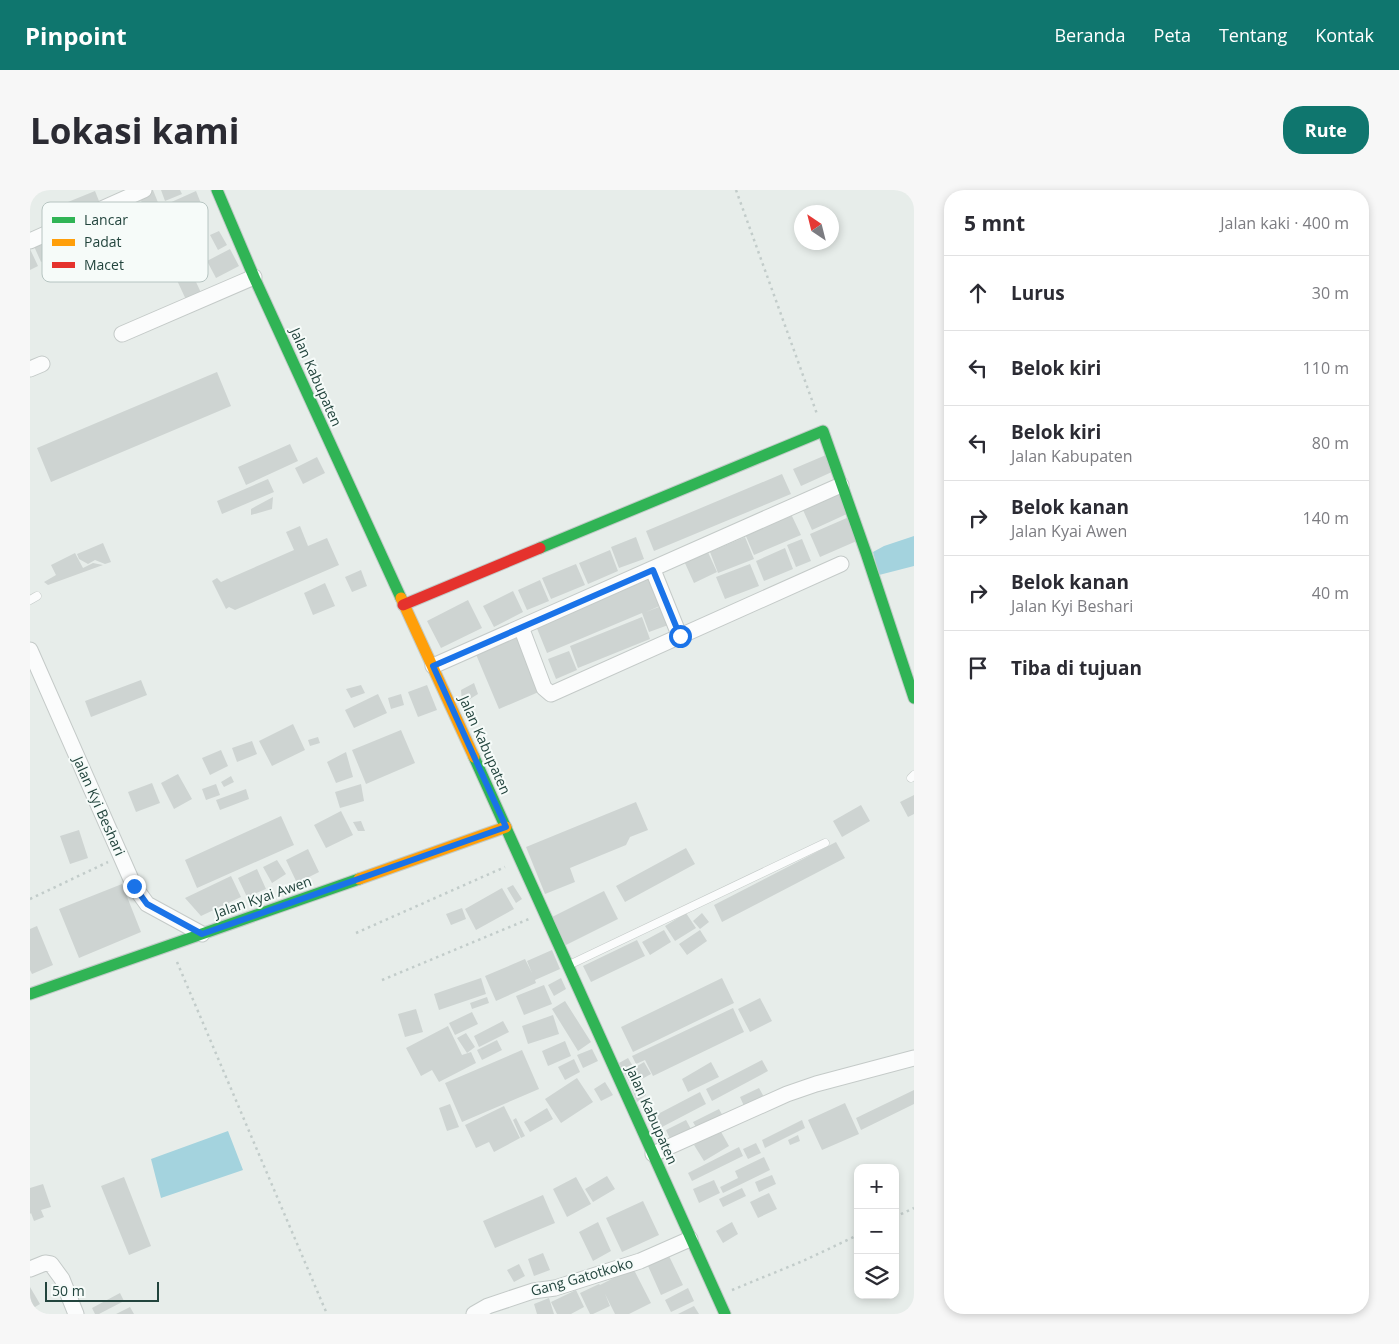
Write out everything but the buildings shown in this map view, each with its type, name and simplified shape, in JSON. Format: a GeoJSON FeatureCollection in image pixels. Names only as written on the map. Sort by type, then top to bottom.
{"type":"FeatureCollection","features":[{"type":"Feature","properties":{"kind":"main road","name":"Jalan Kabupaten"},"geometry":{"type":"LineString","coordinates":[[217,190],[254,277],[403,605],[433,666],[725,1314]]}},
{"type":"Feature","properties":{"kind":"main road"},"geometry":{"type":"LineString","coordinates":[[403,605],[823,431],[914,698]]}},
{"type":"Feature","properties":{"kind":"main road","name":"Jalan Kyai Awen"},"geometry":{"type":"LineString","coordinates":[[30,994],[506,827]]}},
{"type":"Feature","properties":{"kind":"street"},"geometry":{"type":"LineString","coordinates":[[117,202],[144,190]]}},
{"type":"Feature","properties":{"kind":"street"},"geometry":{"type":"LineString","coordinates":[[30,241],[42,236]]}},
{"type":"Feature","properties":{"kind":"street"},"geometry":{"type":"LineString","coordinates":[[122,334],[254,277]]}},
{"type":"Feature","properties":{"kind":"street"},"geometry":{"type":"LineString","coordinates":[[433,666],[841,485]]}},
{"type":"Feature","properties":{"kind":"street"},"geometry":{"type":"LineString","coordinates":[[521,627],[544,688],[551,694],[841,564]]}},
{"type":"Feature","properties":{"kind":"street"},"geometry":{"type":"LineString","coordinates":[[653,570],[680,636]]}},
{"type":"Feature","properties":{"kind":"street","name":"Jalan Kyi Beshari"},"geometry":{"type":"LineString","coordinates":[[30,650],[134,886],[147,904],[202,934]]}},
{"type":"Feature","properties":{"kind":"street"},"geometry":{"type":"LineString","coordinates":[[653,1154],[787,1094],[816,1084],[914,1058]]}},
{"type":"Feature","properties":{"kind":"street","name":"Gang Gatotkoko"},"geometry":{"type":"LineString","coordinates":[[474,1314],[488,1306],[533,1291],[555,1288],[640,1261],[690,1239]]}},
{"type":"Feature","properties":{"kind":"street"},"geometry":{"type":"LineString","coordinates":[[30,1270],[45,1263],[51,1264],[62,1279],[76,1314]]}},
{"type":"Feature","properties":{"kind":"lane"},"geometry":{"type":"LineString","coordinates":[[567,966],[825,843]]}},
{"type":"Feature","properties":{"kind":"path"},"geometry":{"type":"LineString","coordinates":[[736,190],[823,431]]}},
{"type":"Feature","properties":{"kind":"path"},"geometry":{"type":"LineString","coordinates":[[30,899],[121,856]]}},
{"type":"Feature","properties":{"kind":"path"},"geometry":{"type":"LineString","coordinates":[[356,933],[520,860]]}},
{"type":"Feature","properties":{"kind":"path"},"geometry":{"type":"LineString","coordinates":[[382,980],[513,925]]}},
{"type":"Feature","properties":{"kind":"path"},"geometry":{"type":"LineString","coordinates":[[169,944],[214,1045],[327,1314]]}},
{"type":"Feature","properties":{"kind":"path"},"geometry":{"type":"LineString","coordinates":[[899,1215],[914,1208]]}},
{"type":"Feature","properties":{"kind":"path"},"geometry":{"type":"LineString","coordinates":[[717,1296],[803,1261],[854,1237]]}},
{"type":"Feature","properties":{"kind":"water"},"geometry":{"type":"Polygon","coordinates":[[[914,536],[914,566],[879,575],[873,552],[884,546],[914,536]]]}},
{"type":"Feature","properties":{"kind":"water"},"geometry":{"type":"Polygon","coordinates":[[[228,1131],[243,1170],[161,1198],[151,1159],[228,1131]]]}},
{"type":"Feature","properties":{"kind":"traffic: fast"},"geometry":{"type":"LineString","coordinates":[[217,190],[254,277],[401,598]]}},
{"type":"Feature","properties":{"kind":"traffic: fast"},"geometry":{"type":"LineString","coordinates":[[540,548],[823,431],[914,698]]}},
{"type":"Feature","properties":{"kind":"traffic: fast"},"geometry":{"type":"LineString","coordinates":[[474,757],[725,1314]]}},
{"type":"Feature","properties":{"kind":"traffic: fast"},"geometry":{"type":"LineString","coordinates":[[30,994],[359,879]]}},
{"type":"Feature","properties":{"kind":"traffic: slow"},"geometry":{"type":"LineString","coordinates":[[401,598],[474,757]]}},
{"type":"Feature","properties":{"kind":"traffic: slow"},"geometry":{"type":"LineString","coordinates":[[359,879],[506,827]]}},
{"type":"Feature","properties":{"kind":"traffic: jam"},"geometry":{"type":"LineString","coordinates":[[403,605],[540,548]]}},
{"type":"Feature","properties":{"kind":"route"},"geometry":{"type":"LineString","coordinates":[[134,886],[147,904],[202,934],[506,827],[433,666],[653,570],[680,636]]}}]}
